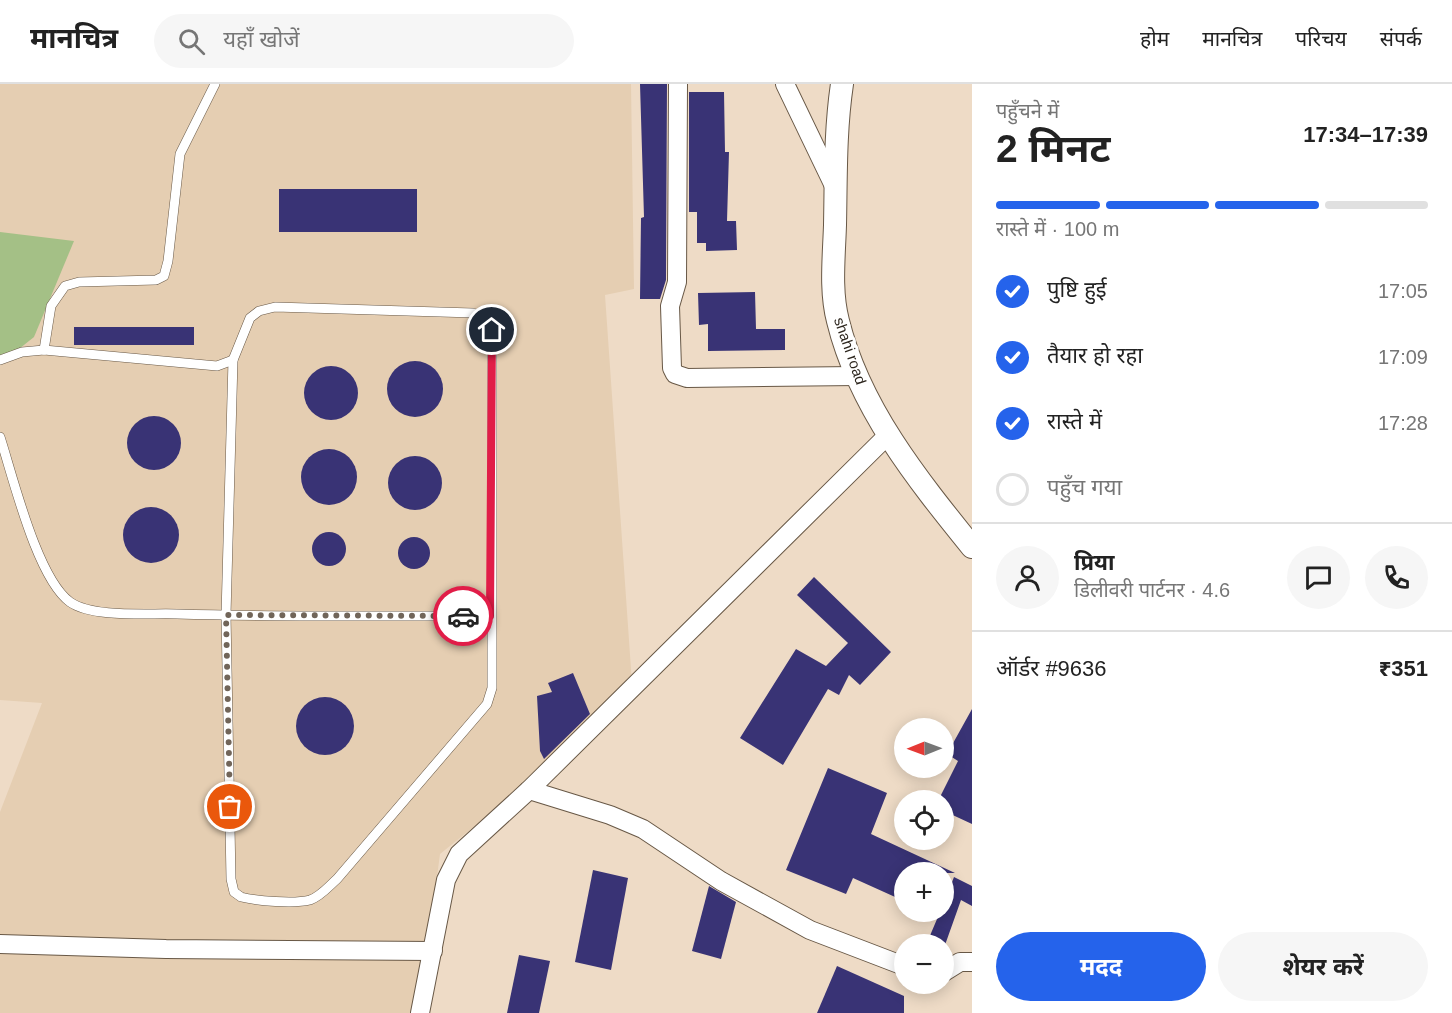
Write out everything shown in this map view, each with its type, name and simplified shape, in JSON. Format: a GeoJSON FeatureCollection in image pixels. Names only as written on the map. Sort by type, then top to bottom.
{"type":"FeatureCollection","features":[{"type":"Feature","properties":{"kind":"street"},"geometry":{"type":"LineString","coordinates":[[678,84],[677,282],[669,312],[672,368],[675,374],[687,378],[857,376]]}},
{"type":"Feature","properties":{"kind":"street"},"geometry":{"type":"LineString","coordinates":[[785,84],[836,188]]}},
{"type":"Feature","properties":{"kind":"street","name":"shahi road"},"geometry":{"type":"LineString","coordinates":[[842,84],[836,188],[834,285],[837,319],[857,376],[888,435],[972,547]]}},
{"type":"Feature","properties":{"kind":"street"},"geometry":{"type":"LineString","coordinates":[[420,1013],[446,880],[459,854],[529,790],[888,435]]}},
{"type":"Feature","properties":{"kind":"street"},"geometry":{"type":"LineString","coordinates":[[529,790],[610,815],[644,829],[721,881],[810,930],[894,962]]}},
{"type":"Feature","properties":{"kind":"street"},"geometry":{"type":"LineString","coordinates":[[0,944],[166,949],[433,951]]}},
{"type":"Feature","properties":{"kind":"street"},"geometry":{"type":"LineString","coordinates":[[954,966],[960,962],[972,963]]}},
{"type":"Feature","properties":{"kind":"lane"},"geometry":{"type":"LineString","coordinates":[[44,350],[51,306],[65,286],[80,282],[156,280],[164,276],[167,271],[180,154],[215,84]]}},
{"type":"Feature","properties":{"kind":"lane"},"geometry":{"type":"LineString","coordinates":[[275,307],[473,313],[485,318],[492,330],[490,616],[492,688],[487,704],[480,715],[337,879],[321,894],[309,900],[250,899],[234,892],[231,879],[226,615],[233,360],[250,318],[259,311],[275,307]]}},
{"type":"Feature","properties":{"kind":"lane"},"geometry":{"type":"LineString","coordinates":[[0,360],[22,352],[44,350],[216,366],[233,360]]}},
{"type":"Feature","properties":{"kind":"lane"},"geometry":{"type":"LineString","coordinates":[[0,437],[40,559],[57,590],[69,602],[81,608],[106,612],[226,615],[490,616]]}},
{"type":"Feature","properties":{"kind":"shaded area"},"geometry":{"type":"Polygon","coordinates":[[[0,84],[631,84],[634,289],[605,295],[633,698],[440,854],[428,945],[411,1013],[0,1013],[0,812],[42,703],[0,700],[0,84]]]}},
{"type":"Feature","properties":{"kind":"green space"},"geometry":{"type":"Polygon","coordinates":[[[0,232],[74,241],[34,337],[0,364],[0,232]]]}},
{"type":"Feature","properties":{"kind":"building"},"geometry":{"type":"Polygon","coordinates":[[[640,84],[667,84],[666,280],[660,299],[640,299],[641,218],[644,217],[640,84]]]}},
{"type":"Feature","properties":{"kind":"building"},"geometry":{"type":"Polygon","coordinates":[[[689,92],[724,92],[725,152],[729,152],[727,221],[736,221],[737,250],[706,251],[706,243],[697,243],[697,212],[689,212],[689,92]]]}},
{"type":"Feature","properties":{"kind":"building"},"geometry":{"type":"Polygon","coordinates":[[[279,189],[417,189],[417,232],[279,232],[279,189]]]}},
{"type":"Feature","properties":{"kind":"building"},"geometry":{"type":"Polygon","coordinates":[[[755,292],[756,329],[785,329],[785,350],[708,351],[708,324],[699,325],[698,293],[755,292]]]}},
{"type":"Feature","properties":{"kind":"building"},"geometry":{"type":"Polygon","coordinates":[[[74,327],[194,327],[194,345],[74,345],[74,327]]]}},
{"type":"Feature","properties":{"kind":"building"},"geometry":{"type":"Polygon","coordinates":[[[410,361],[420,361],[435,369],[441,378],[443,389],[441,400],[435,409],[420,417],[410,417],[399,412],[392,405],[387,394],[387,384],[392,373],[399,366],[410,361]]]}},
{"type":"Feature","properties":{"kind":"building"},"geometry":{"type":"Polygon","coordinates":[[[326,366],[336,366],[346,370],[354,378],[358,393],[354,408],[346,416],[336,420],[326,420],[316,416],[308,408],[304,398],[304,388],[308,378],[316,370],[326,366]]]}},
{"type":"Feature","properties":{"kind":"building"},"geometry":{"type":"Polygon","coordinates":[[[154,416],[164,418],[173,424],[179,433],[181,443],[179,453],[173,462],[164,468],[154,470],[144,468],[135,462],[129,453],[127,443],[129,433],[135,424],[144,418],[154,416]]]}},
{"type":"Feature","properties":{"kind":"building"},"geometry":{"type":"Polygon","coordinates":[[[323,449],[335,449],[345,453],[353,461],[357,477],[353,493],[345,501],[335,505],[323,505],[313,501],[305,493],[301,483],[301,471],[305,461],[313,453],[323,449]]]}},
{"type":"Feature","properties":{"kind":"building"},"geometry":{"type":"Polygon","coordinates":[[[410,456],[420,456],[430,460],[438,468],[442,483],[438,498],[430,506],[420,510],[410,510],[400,506],[392,498],[388,488],[388,478],[392,468],[400,460],[410,456]]]}},
{"type":"Feature","properties":{"kind":"building"},"geometry":{"type":"Polygon","coordinates":[[[151,507],[162,509],[171,515],[177,524],[179,535],[177,546],[171,555],[162,561],[151,563],[140,561],[131,555],[125,546],[123,535],[125,524],[131,515],[140,509],[151,507]]]}},
{"type":"Feature","properties":{"kind":"building"},"geometry":{"type":"Polygon","coordinates":[[[329,532],[341,537],[346,549],[341,561],[329,566],[317,561],[312,549],[317,537],[329,532]]]}},
{"type":"Feature","properties":{"kind":"building"},"geometry":{"type":"Polygon","coordinates":[[[414,537],[426,541],[430,553],[426,565],[414,569],[402,565],[398,553],[402,541],[414,537]]]}},
{"type":"Feature","properties":{"kind":"building"},"geometry":{"type":"Polygon","coordinates":[[[814,577],[891,652],[860,685],[849,675],[839,695],[828,689],[783,765],[740,738],[796,649],[826,666],[848,643],[797,595],[814,577]]]}},
{"type":"Feature","properties":{"kind":"building"},"geometry":{"type":"Polygon","coordinates":[[[573,673],[590,714],[544,759],[540,751],[537,696],[552,692],[548,683],[573,673]]]}},
{"type":"Feature","properties":{"kind":"building"},"geometry":{"type":"Polygon","coordinates":[[[319,697],[331,697],[346,705],[354,720],[354,732],[346,747],[331,755],[319,755],[304,747],[296,732],[296,720],[304,705],[319,697]]]}},
{"type":"Feature","properties":{"kind":"building"},"geometry":{"type":"Polygon","coordinates":[[[972,709],[972,824],[954,816],[954,790],[944,790],[950,778],[954,778],[954,769],[958,761],[954,758],[954,741],[972,709]]]}},
{"type":"Feature","properties":{"kind":"building"},"geometry":{"type":"Polygon","coordinates":[[[828,768],[887,793],[871,834],[894,845],[894,850],[905,850],[931,862],[894,862],[894,896],[853,878],[846,894],[786,870],[828,768]]]}},
{"type":"Feature","properties":{"kind":"building"},"geometry":{"type":"Polygon","coordinates":[[[593,870],[628,878],[611,970],[575,962],[593,870]]]}},
{"type":"Feature","properties":{"kind":"building"},"geometry":{"type":"Polygon","coordinates":[[[954,877],[972,886],[972,906],[961,900],[954,920],[954,877]]]}},
{"type":"Feature","properties":{"kind":"building"},"geometry":{"type":"Polygon","coordinates":[[[709,886],[736,902],[721,959],[692,951],[709,886]]]}},
{"type":"Feature","properties":{"kind":"building"},"geometry":{"type":"Polygon","coordinates":[[[936,922],[953,922],[949,934],[931,934],[936,922]]]}},
{"type":"Feature","properties":{"kind":"building"},"geometry":{"type":"Polygon","coordinates":[[[519,955],[550,961],[539,1013],[507,1013],[519,955]]]}},
{"type":"Feature","properties":{"kind":"building"},"geometry":{"type":"Polygon","coordinates":[[[837,966],[894,992],[894,994],[904,996],[904,1013],[817,1013],[837,966]]]}},
{"type":"Feature","properties":{"kind":"way so far"},"geometry":{"type":"LineString","coordinates":[[230,807],[226,615],[463,616]]}},
{"type":"Feature","properties":{"kind":"route"},"geometry":{"type":"LineString","coordinates":[[463,616],[490,616],[492,330]]}}]}
